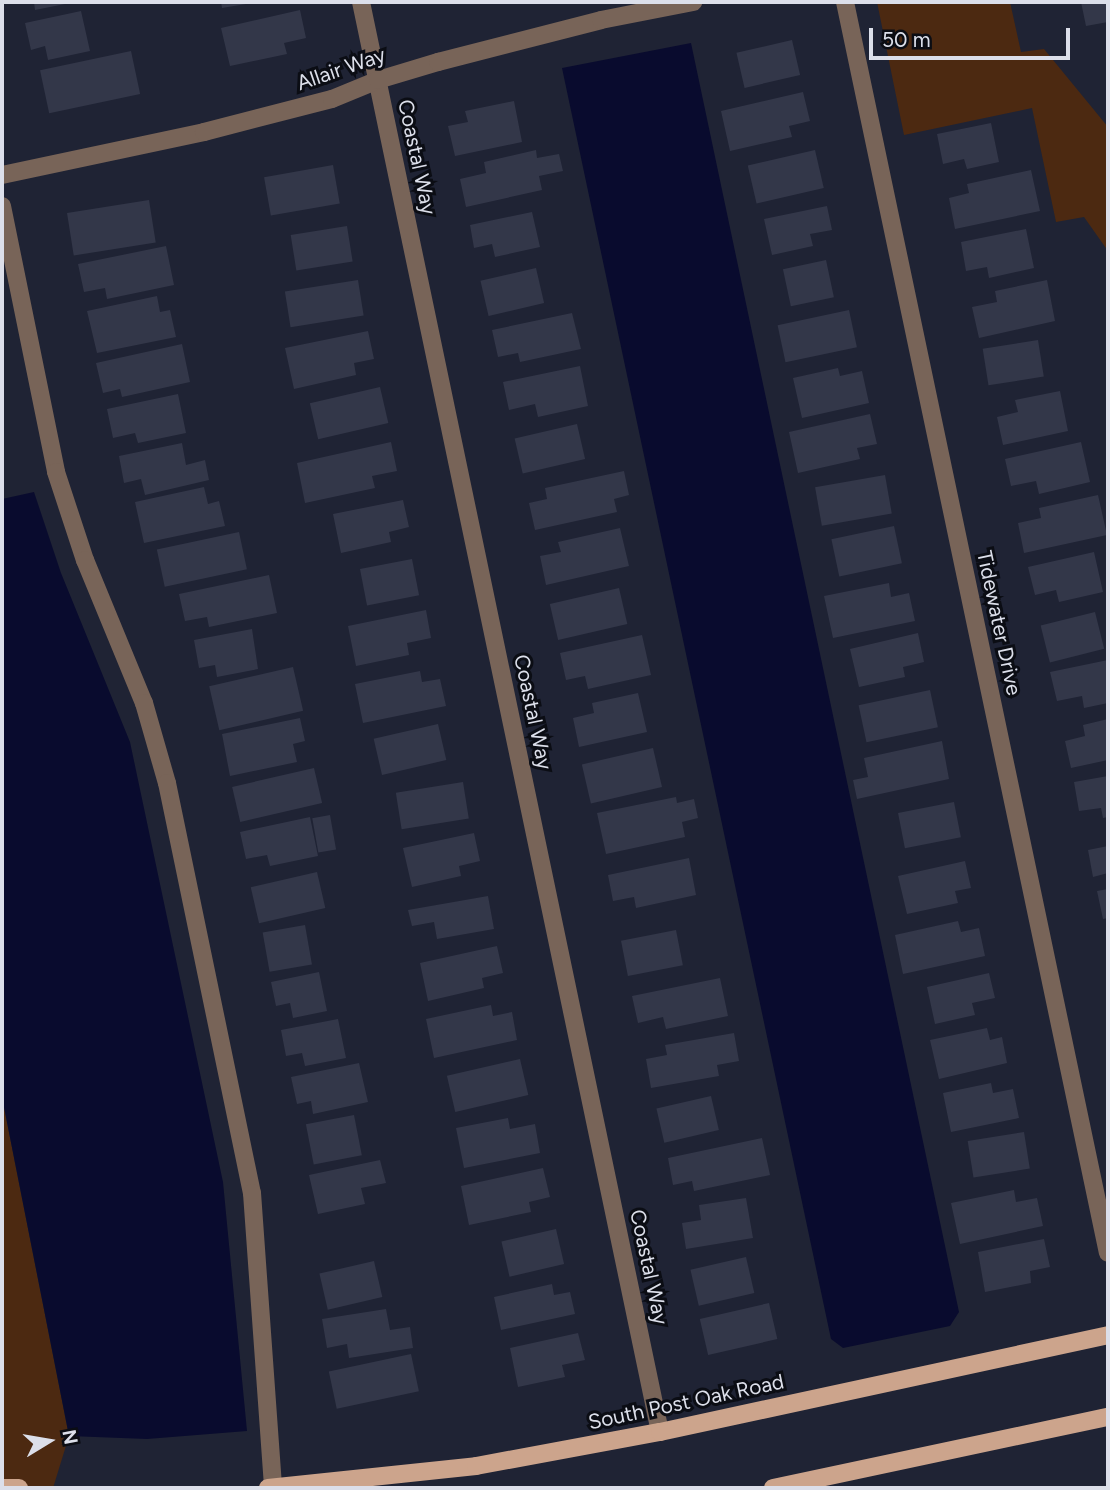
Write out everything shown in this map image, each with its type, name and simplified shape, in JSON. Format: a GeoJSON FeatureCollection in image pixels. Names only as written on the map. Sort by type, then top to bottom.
{"type":"FeatureCollection","features":[{"type":"Feature","properties":{"kind":"main road","name":"South Post Oak Road"},"geometry":{"type":"LineString","coordinates":[[268,1488],[397,1482],[660,1432],[1108,1335]]}},
{"type":"Feature","properties":{"kind":"main road"},"geometry":{"type":"LineString","coordinates":[[773,1488],[1108,1417]]}},
{"type":"Feature","properties":{"kind":"main road"},"geometry":{"type":"LineString","coordinates":[[2,1488],[19,1488]]}},
{"type":"Feature","properties":{"kind":"street","name":"Coastal Way"},"geometry":{"type":"LineString","coordinates":[[361,2],[660,1432]]}},
{"type":"Feature","properties":{"kind":"street","name":"Allair Way"},"geometry":{"type":"LineString","coordinates":[[2,175],[204,132],[332,99],[378,80],[601,20],[694,2]]}},
{"type":"Feature","properties":{"kind":"street","name":"Tidewater Drive"},"geometry":{"type":"LineString","coordinates":[[845,2],[1108,1254]]}},
{"type":"Feature","properties":{"kind":"street"},"geometry":{"type":"LineString","coordinates":[[2,206],[56,472],[85,560],[144,703],[167,783],[252,1193],[274,1488]]}},
{"type":"Feature","properties":{"kind":"shaded area"},"geometry":{"type":"Polygon","coordinates":[[[877,2],[1010,2],[1021,52],[1044,49],[1108,127],[1108,251],[1084,217],[1056,222],[1032,108],[904,135],[877,2]]]}},
{"type":"Feature","properties":{"kind":"shaded area"},"geometry":{"type":"Polygon","coordinates":[[[2,1097],[69,1436],[53,1488],[2,1488],[2,1097]]]}},
{"type":"Feature","properties":{"kind":"water"},"geometry":{"type":"Polygon","coordinates":[[[691,43],[959,1312],[950,1326],[843,1348],[831,1339],[562,68],[691,43]]]}},
{"type":"Feature","properties":{"kind":"water"},"geometry":{"type":"Polygon","coordinates":[[[34,492],[61,573],[130,742],[223,1182],[247,1431],[147,1439],[69,1436],[2,1097],[2,499],[34,492]]]}},
{"type":"Feature","properties":{"kind":"building"},"geometry":{"type":"Polygon","coordinates":[[[34,2],[70,2],[70,3],[35,10],[34,2]]]}},
{"type":"Feature","properties":{"kind":"building"},"geometry":{"type":"Polygon","coordinates":[[[221,2],[252,2],[252,3],[222,8],[221,2]]]}},
{"type":"Feature","properties":{"kind":"building"},"geometry":{"type":"Polygon","coordinates":[[[1081,2],[1108,2],[1108,22],[1086,26],[1081,2]]]}},
{"type":"Feature","properties":{"kind":"building"},"geometry":{"type":"Polygon","coordinates":[[[300,10],[306,38],[284,43],[287,54],[230,66],[221,28],[300,10]]]}},
{"type":"Feature","properties":{"kind":"building"},"geometry":{"type":"Polygon","coordinates":[[[81,11],[90,51],[48,60],[45,46],[31,50],[25,23],[81,11]]]}},
{"type":"Feature","properties":{"kind":"building"},"geometry":{"type":"Polygon","coordinates":[[[792,40],[800,75],[745,88],[736,53],[792,40]]]}},
{"type":"Feature","properties":{"kind":"building"},"geometry":{"type":"Polygon","coordinates":[[[131,51],[140,94],[49,113],[40,70],[131,51]]]}},
{"type":"Feature","properties":{"kind":"building"},"geometry":{"type":"Polygon","coordinates":[[[803,92],[810,121],[789,126],[792,137],[730,151],[721,111],[803,92]]]}},
{"type":"Feature","properties":{"kind":"building"},"geometry":{"type":"Polygon","coordinates":[[[514,101],[522,142],[455,156],[448,126],[468,122],[465,111],[514,101]]]}},
{"type":"Feature","properties":{"kind":"building"},"geometry":{"type":"Polygon","coordinates":[[[991,123],[999,162],[967,169],[964,159],[943,164],[937,134],[991,123]]]}},
{"type":"Feature","properties":{"kind":"building"},"geometry":{"type":"Polygon","coordinates":[[[536,150],[537,158],[559,154],[563,171],[539,176],[542,190],[466,207],[460,179],[486,173],[484,162],[536,150]]]}},
{"type":"Feature","properties":{"kind":"building"},"geometry":{"type":"Polygon","coordinates":[[[815,150],[824,188],[757,204],[748,166],[815,150]]]}},
{"type":"Feature","properties":{"kind":"building"},"geometry":{"type":"Polygon","coordinates":[[[333,165],[340,203],[271,216],[264,177],[333,165]]]}},
{"type":"Feature","properties":{"kind":"building"},"geometry":{"type":"Polygon","coordinates":[[[1031,170],[1040,211],[955,229],[949,198],[969,193],[967,184],[1031,170]]]}},
{"type":"Feature","properties":{"kind":"building"},"geometry":{"type":"Polygon","coordinates":[[[149,200],[156,242],[74,255],[67,213],[149,200]]]}},
{"type":"Feature","properties":{"kind":"building"},"geometry":{"type":"Polygon","coordinates":[[[827,206],[832,230],[810,234],[813,246],[772,255],[764,219],[827,206]]]}},
{"type":"Feature","properties":{"kind":"building"},"geometry":{"type":"Polygon","coordinates":[[[532,212],[540,247],[495,257],[492,244],[474,248],[470,225],[532,212]]]}},
{"type":"Feature","properties":{"kind":"building"},"geometry":{"type":"Polygon","coordinates":[[[347,226],[353,262],[296,270],[291,235],[347,226]]]}},
{"type":"Feature","properties":{"kind":"building"},"geometry":{"type":"Polygon","coordinates":[[[1026,229],[1034,268],[989,278],[987,267],[966,271],[961,242],[1026,229]]]}},
{"type":"Feature","properties":{"kind":"building"},"geometry":{"type":"Polygon","coordinates":[[[166,246],[174,285],[107,299],[105,288],[84,292],[78,264],[166,246]]]}},
{"type":"Feature","properties":{"kind":"building"},"geometry":{"type":"Polygon","coordinates":[[[826,260],[834,297],[791,306],[783,269],[826,260]]]}},
{"type":"Feature","properties":{"kind":"building"},"geometry":{"type":"Polygon","coordinates":[[[536,268],[544,303],[489,316],[480,281],[536,268]]]}},
{"type":"Feature","properties":{"kind":"building"},"geometry":{"type":"Polygon","coordinates":[[[358,280],[364,316],[291,327],[285,292],[358,280]]]}},
{"type":"Feature","properties":{"kind":"building"},"geometry":{"type":"Polygon","coordinates":[[[1047,280],[1055,321],[979,338],[972,307],[997,302],[995,291],[1047,280]]]}},
{"type":"Feature","properties":{"kind":"building"},"geometry":{"type":"Polygon","coordinates":[[[157,296],[160,312],[170,310],[176,337],[97,353],[87,311],[157,296]]]}},
{"type":"Feature","properties":{"kind":"building"},"geometry":{"type":"Polygon","coordinates":[[[849,310],[857,347],[785,362],[778,325],[849,310]]]}},
{"type":"Feature","properties":{"kind":"building"},"geometry":{"type":"Polygon","coordinates":[[[572,313],[581,349],[520,362],[518,353],[498,357],[492,330],[572,313]]]}},
{"type":"Feature","properties":{"kind":"building"},"geometry":{"type":"Polygon","coordinates":[[[368,331],[374,359],[354,363],[356,375],[294,389],[285,348],[368,331]]]}},
{"type":"Feature","properties":{"kind":"building"},"geometry":{"type":"Polygon","coordinates":[[[1038,340],[1044,377],[988,385],[983,349],[1038,340]]]}},
{"type":"Feature","properties":{"kind":"building"},"geometry":{"type":"Polygon","coordinates":[[[182,344],[190,382],[122,397],[120,389],[103,393],[96,363],[182,344]]]}},
{"type":"Feature","properties":{"kind":"building"},"geometry":{"type":"Polygon","coordinates":[[[580,366],[588,406],[538,417],[535,404],[509,410],[503,382],[580,366]]]}},
{"type":"Feature","properties":{"kind":"building"},"geometry":{"type":"Polygon","coordinates":[[[838,368],[840,376],[862,371],[869,403],[802,418],[793,378],[838,368]]]}},
{"type":"Feature","properties":{"kind":"building"},"geometry":{"type":"Polygon","coordinates":[[[380,387],[388,423],[318,439],[310,403],[380,387]]]}},
{"type":"Feature","properties":{"kind":"building"},"geometry":{"type":"Polygon","coordinates":[[[1060,391],[1068,431],[1003,445],[997,417],[1018,412],[1015,400],[1060,391]]]}},
{"type":"Feature","properties":{"kind":"building"},"geometry":{"type":"Polygon","coordinates":[[[178,394],[186,433],[138,443],[135,433],[113,438],[107,409],[178,394]]]}},
{"type":"Feature","properties":{"kind":"building"},"geometry":{"type":"Polygon","coordinates":[[[870,414],[877,444],[857,448],[860,459],[798,473],[789,432],[870,414]]]}},
{"type":"Feature","properties":{"kind":"building"},"geometry":{"type":"Polygon","coordinates":[[[577,424],[585,459],[523,473],[515,438],[577,424]]]}},
{"type":"Feature","properties":{"kind":"building"},"geometry":{"type":"Polygon","coordinates":[[[391,442],[397,471],[372,476],[375,488],[305,503],[297,463],[391,442]]]}},
{"type":"Feature","properties":{"kind":"building"},"geometry":{"type":"Polygon","coordinates":[[[1081,442],[1090,482],[1039,494],[1036,481],[1011,486],[1005,459],[1081,442]]]}},
{"type":"Feature","properties":{"kind":"building"},"geometry":{"type":"Polygon","coordinates":[[[182,443],[186,465],[205,460],[209,480],[145,495],[141,479],[124,483],[119,456],[182,443]]]}},
{"type":"Feature","properties":{"kind":"building"},"geometry":{"type":"Polygon","coordinates":[[[624,471],[629,495],[614,499],[617,512],[535,530],[529,503],[547,499],[545,488],[624,471]]]}},
{"type":"Feature","properties":{"kind":"building"},"geometry":{"type":"Polygon","coordinates":[[[885,475],[892,513],[822,526],[815,487],[885,475]]]}},
{"type":"Feature","properties":{"kind":"building"},"geometry":{"type":"Polygon","coordinates":[[[204,487],[208,504],[219,501],[225,526],[144,543],[135,502],[204,487]]]}},
{"type":"Feature","properties":{"kind":"building"},"geometry":{"type":"Polygon","coordinates":[[[1098,495],[1107,535],[1024,553],[1018,523],[1041,518],[1039,508],[1098,495]]]}},
{"type":"Feature","properties":{"kind":"building"},"geometry":{"type":"Polygon","coordinates":[[[403,500],[409,527],[389,532],[391,542],[341,553],[333,514],[403,500]]]}},
{"type":"Feature","properties":{"kind":"building"},"geometry":{"type":"Polygon","coordinates":[[[894,526],[902,563],[839,576],[831,539],[894,526]]]}},
{"type":"Feature","properties":{"kind":"building"},"geometry":{"type":"Polygon","coordinates":[[[620,528],[629,566],[546,585],[540,556],[561,552],[558,542],[620,528]]]}},
{"type":"Feature","properties":{"kind":"building"},"geometry":{"type":"Polygon","coordinates":[[[239,532],[247,569],[165,587],[157,549],[239,532]]]}},
{"type":"Feature","properties":{"kind":"building"},"geometry":{"type":"Polygon","coordinates":[[[1094,552],[1103,592],[1059,602],[1056,590],[1035,595],[1028,567],[1094,552]]]}},
{"type":"Feature","properties":{"kind":"building"},"geometry":{"type":"Polygon","coordinates":[[[412,559],[419,595],[367,605],[360,569],[412,559]]]}},
{"type":"Feature","properties":{"kind":"building"},"geometry":{"type":"Polygon","coordinates":[[[269,575],[277,613],[209,627],[207,617],[185,621],[179,594],[269,575]]]}},
{"type":"Feature","properties":{"kind":"building"},"geometry":{"type":"Polygon","coordinates":[[[889,583],[891,597],[909,593],[915,621],[833,638],[824,596],[889,583]]]}},
{"type":"Feature","properties":{"kind":"building"},"geometry":{"type":"Polygon","coordinates":[[[619,588],[627,624],[558,640],[550,604],[619,588]]]}},
{"type":"Feature","properties":{"kind":"building"},"geometry":{"type":"Polygon","coordinates":[[[426,610],[431,638],[407,643],[409,655],[356,666],[348,626],[426,610]]]}},
{"type":"Feature","properties":{"kind":"building"},"geometry":{"type":"Polygon","coordinates":[[[1095,612],[1104,649],[1050,662],[1041,626],[1095,612]]]}},
{"type":"Feature","properties":{"kind":"building"},"geometry":{"type":"Polygon","coordinates":[[[252,629],[258,669],[217,677],[215,665],[199,668],[194,640],[252,629]]]}},
{"type":"Feature","properties":{"kind":"building"},"geometry":{"type":"Polygon","coordinates":[[[918,633],[924,662],[903,667],[905,677],[859,687],[850,649],[918,633]]]}},
{"type":"Feature","properties":{"kind":"building"},"geometry":{"type":"Polygon","coordinates":[[[642,635],[651,675],[588,689],[585,676],[566,680],[560,653],[642,635]]]}},
{"type":"Feature","properties":{"kind":"building"},"geometry":{"type":"Polygon","coordinates":[[[1108,660],[1108,703],[1084,708],[1082,696],[1057,701],[1050,672],[1108,660]]]}},
{"type":"Feature","properties":{"kind":"building"},"geometry":{"type":"Polygon","coordinates":[[[293,667],[303,711],[219,730],[209,686],[293,667]]]}},
{"type":"Feature","properties":{"kind":"building"},"geometry":{"type":"Polygon","coordinates":[[[420,671],[422,682],[440,679],[446,706],[363,723],[355,684],[420,671]]]}},
{"type":"Feature","properties":{"kind":"building"},"geometry":{"type":"Polygon","coordinates":[[[930,690],[938,727],[866,742],[859,705],[930,690]]]}},
{"type":"Feature","properties":{"kind":"building"},"geometry":{"type":"Polygon","coordinates":[[[638,693],[647,732],[579,747],[573,718],[594,713],[592,703],[638,693]]]}},
{"type":"Feature","properties":{"kind":"building"},"geometry":{"type":"Polygon","coordinates":[[[300,718],[305,741],[293,744],[297,762],[230,776],[222,734],[300,718]]]}},
{"type":"Feature","properties":{"kind":"building"},"geometry":{"type":"Polygon","coordinates":[[[1108,719],[1108,760],[1071,768],[1065,741],[1085,736],[1083,725],[1108,719]]]}},
{"type":"Feature","properties":{"kind":"building"},"geometry":{"type":"Polygon","coordinates":[[[438,724],[446,760],[382,775],[374,739],[438,724]]]}},
{"type":"Feature","properties":{"kind":"building"},"geometry":{"type":"Polygon","coordinates":[[[942,741],[949,779],[857,799],[853,780],[868,777],[864,758],[942,741]]]}},
{"type":"Feature","properties":{"kind":"building"},"geometry":{"type":"Polygon","coordinates":[[[653,748],[662,787],[591,803],[582,764],[653,748]]]}},
{"type":"Feature","properties":{"kind":"building"},"geometry":{"type":"Polygon","coordinates":[[[314,768],[322,803],[240,822],[232,787],[314,768]]]}},
{"type":"Feature","properties":{"kind":"building"},"geometry":{"type":"Polygon","coordinates":[[[1108,776],[1108,817],[1103,818],[1101,808],[1079,811],[1074,782],[1108,776]]]}},
{"type":"Feature","properties":{"kind":"building"},"geometry":{"type":"Polygon","coordinates":[[[463,782],[469,819],[402,829],[396,793],[463,782]]]}},
{"type":"Feature","properties":{"kind":"building"},"geometry":{"type":"Polygon","coordinates":[[[676,797],[677,803],[694,799],[698,818],[682,822],[685,837],[606,854],[597,813],[676,797]]]}},
{"type":"Feature","properties":{"kind":"building"},"geometry":{"type":"Polygon","coordinates":[[[954,802],[961,837],[905,848],[898,813],[954,802]]]}},
{"type":"Feature","properties":{"kind":"building"},"geometry":{"type":"Polygon","coordinates":[[[330,815],[336,849],[318,853],[312,818],[330,815]]]}},
{"type":"Feature","properties":{"kind":"building"},"geometry":{"type":"Polygon","coordinates":[[[310,817],[318,856],[270,866],[267,855],[246,859],[240,832],[310,817]]]}},
{"type":"Feature","properties":{"kind":"building"},"geometry":{"type":"Polygon","coordinates":[[[474,833],[480,861],[459,866],[461,876],[412,887],[403,848],[474,833]]]}},
{"type":"Feature","properties":{"kind":"building"},"geometry":{"type":"Polygon","coordinates":[[[1108,846],[1108,873],[1093,877],[1088,850],[1108,846]]]}},
{"type":"Feature","properties":{"kind":"building"},"geometry":{"type":"Polygon","coordinates":[[[689,858],[696,895],[636,908],[634,897],[613,901],[608,875],[689,858]]]}},
{"type":"Feature","properties":{"kind":"building"},"geometry":{"type":"Polygon","coordinates":[[[965,861],[971,888],[955,891],[958,903],[907,914],[898,876],[965,861]]]}},
{"type":"Feature","properties":{"kind":"building"},"geometry":{"type":"Polygon","coordinates":[[[317,872],[325,908],[259,923],[251,887],[317,872]]]}},
{"type":"Feature","properties":{"kind":"building"},"geometry":{"type":"Polygon","coordinates":[[[1108,889],[1108,918],[1103,919],[1097,891],[1108,889]]]}},
{"type":"Feature","properties":{"kind":"building"},"geometry":{"type":"Polygon","coordinates":[[[488,896],[494,929],[437,939],[434,922],[412,926],[408,910],[488,896]]]}},
{"type":"Feature","properties":{"kind":"building"},"geometry":{"type":"Polygon","coordinates":[[[958,921],[961,932],[979,928],[985,956],[903,974],[895,935],[958,921]]]}},
{"type":"Feature","properties":{"kind":"building"},"geometry":{"type":"Polygon","coordinates":[[[305,925],[312,964],[270,972],[263,932],[305,925]]]}},
{"type":"Feature","properties":{"kind":"building"},"geometry":{"type":"Polygon","coordinates":[[[676,930],[683,965],[628,976],[621,941],[676,930]]]}},
{"type":"Feature","properties":{"kind":"building"},"geometry":{"type":"Polygon","coordinates":[[[497,946],[503,973],[482,978],[484,988],[428,1001],[420,963],[497,946]]]}},
{"type":"Feature","properties":{"kind":"building"},"geometry":{"type":"Polygon","coordinates":[[[319,972],[327,1011],[293,1018],[290,1003],[276,1006],[271,982],[319,972]]]}},
{"type":"Feature","properties":{"kind":"building"},"geometry":{"type":"Polygon","coordinates":[[[989,973],[995,998],[972,1003],[975,1015],[935,1024],[927,987],[989,973]]]}},
{"type":"Feature","properties":{"kind":"building"},"geometry":{"type":"Polygon","coordinates":[[[720,978],[728,1016],[666,1029],[663,1017],[638,1023],[632,996],[720,978]]]}},
{"type":"Feature","properties":{"kind":"building"},"geometry":{"type":"Polygon","coordinates":[[[491,1005],[493,1016],[512,1012],[517,1040],[434,1058],[426,1019],[491,1005]]]}},
{"type":"Feature","properties":{"kind":"building"},"geometry":{"type":"Polygon","coordinates":[[[338,1019],[346,1058],[305,1066],[302,1053],[286,1056],[281,1030],[338,1019]]]}},
{"type":"Feature","properties":{"kind":"building"},"geometry":{"type":"Polygon","coordinates":[[[987,1028],[990,1040],[1002,1037],[1007,1063],[939,1079],[930,1040],[987,1028]]]}},
{"type":"Feature","properties":{"kind":"building"},"geometry":{"type":"Polygon","coordinates":[[[734,1033],[739,1061],[717,1065],[719,1076],[651,1088],[646,1059],[667,1055],[665,1045],[734,1033]]]}},
{"type":"Feature","properties":{"kind":"building"},"geometry":{"type":"Polygon","coordinates":[[[520,1059],[528,1095],[455,1112],[447,1076],[520,1059]]]}},
{"type":"Feature","properties":{"kind":"building"},"geometry":{"type":"Polygon","coordinates":[[[359,1063],[368,1102],[313,1114],[311,1101],[297,1104],[291,1077],[359,1063]]]}},
{"type":"Feature","properties":{"kind":"building"},"geometry":{"type":"Polygon","coordinates":[[[991,1083],[993,1093],[1013,1089],[1019,1118],[951,1132],[943,1093],[991,1083]]]}},
{"type":"Feature","properties":{"kind":"building"},"geometry":{"type":"Polygon","coordinates":[[[711,1096],[719,1130],[664,1143],[656,1109],[711,1096]]]}},
{"type":"Feature","properties":{"kind":"building"},"geometry":{"type":"Polygon","coordinates":[[[354,1115],[362,1155],[314,1165],[306,1124],[354,1115]]]}},
{"type":"Feature","properties":{"kind":"building"},"geometry":{"type":"Polygon","coordinates":[[[508,1118],[510,1129],[535,1124],[540,1153],[464,1168],[456,1128],[508,1118]]]}},
{"type":"Feature","properties":{"kind":"building"},"geometry":{"type":"Polygon","coordinates":[[[1024,1132],[1030,1169],[973,1177],[968,1141],[1024,1132]]]}},
{"type":"Feature","properties":{"kind":"building"},"geometry":{"type":"Polygon","coordinates":[[[762,1138],[770,1175],[694,1191],[692,1181],[673,1185],[668,1158],[762,1138]]]}},
{"type":"Feature","properties":{"kind":"building"},"geometry":{"type":"Polygon","coordinates":[[[380,1160],[386,1183],[361,1188],[365,1204],[318,1214],[309,1175],[380,1160]]]}},
{"type":"Feature","properties":{"kind":"building"},"geometry":{"type":"Polygon","coordinates":[[[543,1168],[550,1197],[529,1202],[531,1212],[469,1225],[461,1186],[543,1168]]]}},
{"type":"Feature","properties":{"kind":"building"},"geometry":{"type":"Polygon","coordinates":[[[1014,1190],[1016,1202],[1037,1198],[1043,1226],[960,1244],[951,1203],[1014,1190]]]}},
{"type":"Feature","properties":{"kind":"building"},"geometry":{"type":"Polygon","coordinates":[[[746,1198],[753,1238],[686,1249],[682,1223],[701,1220],[699,1205],[746,1198]]]}},
{"type":"Feature","properties":{"kind":"building"},"geometry":{"type":"Polygon","coordinates":[[[556,1229],[564,1264],[510,1277],[501,1242],[556,1229]]]}},
{"type":"Feature","properties":{"kind":"building"},"geometry":{"type":"Polygon","coordinates":[[[1044,1239],[1050,1267],[1030,1271],[1031,1283],[985,1292],[978,1252],[1044,1239]]]}},
{"type":"Feature","properties":{"kind":"building"},"geometry":{"type":"Polygon","coordinates":[[[746,1257],[754,1293],[699,1306],[690,1270],[746,1257]]]}},
{"type":"Feature","properties":{"kind":"building"},"geometry":{"type":"Polygon","coordinates":[[[374,1261],[382,1297],[328,1310],[319,1274],[374,1261]]]}},
{"type":"Feature","properties":{"kind":"building"},"geometry":{"type":"Polygon","coordinates":[[[552,1284],[554,1295],[570,1292],[575,1314],[501,1330],[494,1297],[552,1284]]]}},
{"type":"Feature","properties":{"kind":"building"},"geometry":{"type":"Polygon","coordinates":[[[769,1303],[777,1339],[708,1355],[700,1319],[769,1303]]]}},
{"type":"Feature","properties":{"kind":"building"},"geometry":{"type":"Polygon","coordinates":[[[386,1309],[390,1330],[410,1327],[413,1348],[349,1358],[347,1344],[327,1348],[322,1319],[386,1309]]]}},
{"type":"Feature","properties":{"kind":"building"},"geometry":{"type":"Polygon","coordinates":[[[578,1333],[585,1360],[562,1365],[565,1377],[518,1387],[510,1348],[578,1333]]]}},
{"type":"Feature","properties":{"kind":"building"},"geometry":{"type":"Polygon","coordinates":[[[411,1354],[419,1391],[337,1409],[329,1371],[411,1354]]]}}]}
